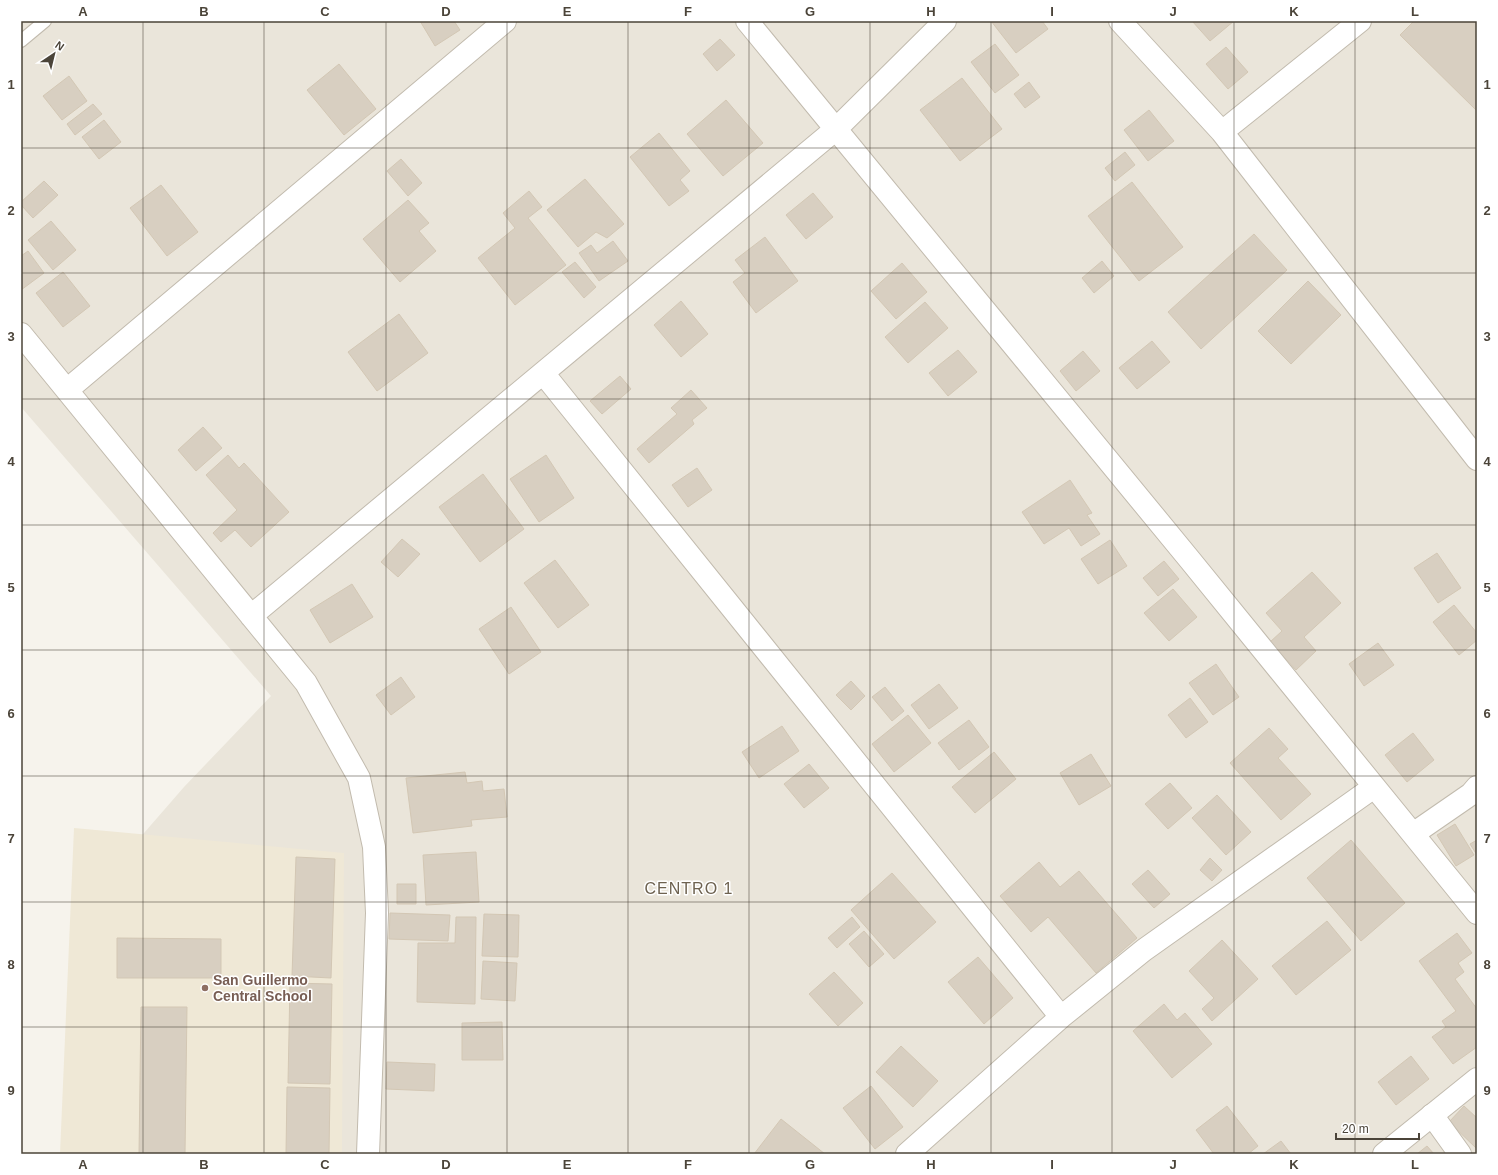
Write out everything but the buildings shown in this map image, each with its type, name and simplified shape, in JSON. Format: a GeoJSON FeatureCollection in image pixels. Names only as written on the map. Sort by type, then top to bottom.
{"type":"FeatureCollection","features":[{"type":"Feature","properties":{"kind":"street"},"geometry":{"type":"LineString","coordinates":[[67,390],[505,21]]}},
{"type":"Feature","properties":{"kind":"street"},"geometry":{"type":"LineString","coordinates":[[747,21],[1190,560],[1477,913]]}},
{"type":"Feature","properties":{"kind":"street"},"geometry":{"type":"LineString","coordinates":[[250,616],[836,129],[945,21]]}},
{"type":"Feature","properties":{"kind":"street"},"geometry":{"type":"LineString","coordinates":[[1120,21],[1222,132],[1477,458]]}},
{"type":"Feature","properties":{"kind":"street"},"geometry":{"type":"LineString","coordinates":[[1222,132],[1360,21]]}},
{"type":"Feature","properties":{"kind":"street"},"geometry":{"type":"LineString","coordinates":[[21,334],[306,683],[359,778],[374,847],[377,913],[368,1154]]}},
{"type":"Feature","properties":{"kind":"street"},"geometry":{"type":"LineString","coordinates":[[543,373],[1061,1017]]}},
{"type":"Feature","properties":{"kind":"street"},"geometry":{"type":"LineString","coordinates":[[907,1154],[1061,1017],[1144,950],[1374,787]]}},
{"type":"Feature","properties":{"kind":"street"},"geometry":{"type":"LineString","coordinates":[[1412,834],[1471,794],[1477,788]]}},
{"type":"Feature","properties":{"kind":"street"},"geometry":{"type":"LineString","coordinates":[[1384,1154],[1477,1079]]}},
{"type":"Feature","properties":{"kind":"street"},"geometry":{"type":"LineString","coordinates":[[1432,1115],[1460,1154]]}},
{"type":"Feature","properties":{"kind":"lane"},"geometry":{"type":"LineString","coordinates":[[21,41],[45,21]]}},
{"type":"Feature","properties":{"kind":"shaded area"},"geometry":{"type":"Polygon","coordinates":[[[21,21],[1477,21],[1477,1154],[76,1154],[111,871],[184,787],[271,696],[21,407],[21,21]]]}},
{"type":"Feature","properties":{"kind":"shaded area","name":"San Guillermo Central School"},"geometry":{"type":"Polygon","coordinates":[[[74,828],[344,853],[342,1154],[60,1154],[74,828]]]}},
{"type":"Feature","properties":{"kind":"place","name":"San Guillermo Central School"},"geometry":{"type":"Point","coordinates":[205,988]}},
{"type":"Feature","properties":{"kind":"district","name":"CENTRO 1"},"geometry":{"type":"Point","coordinates":[689,888]}}]}
